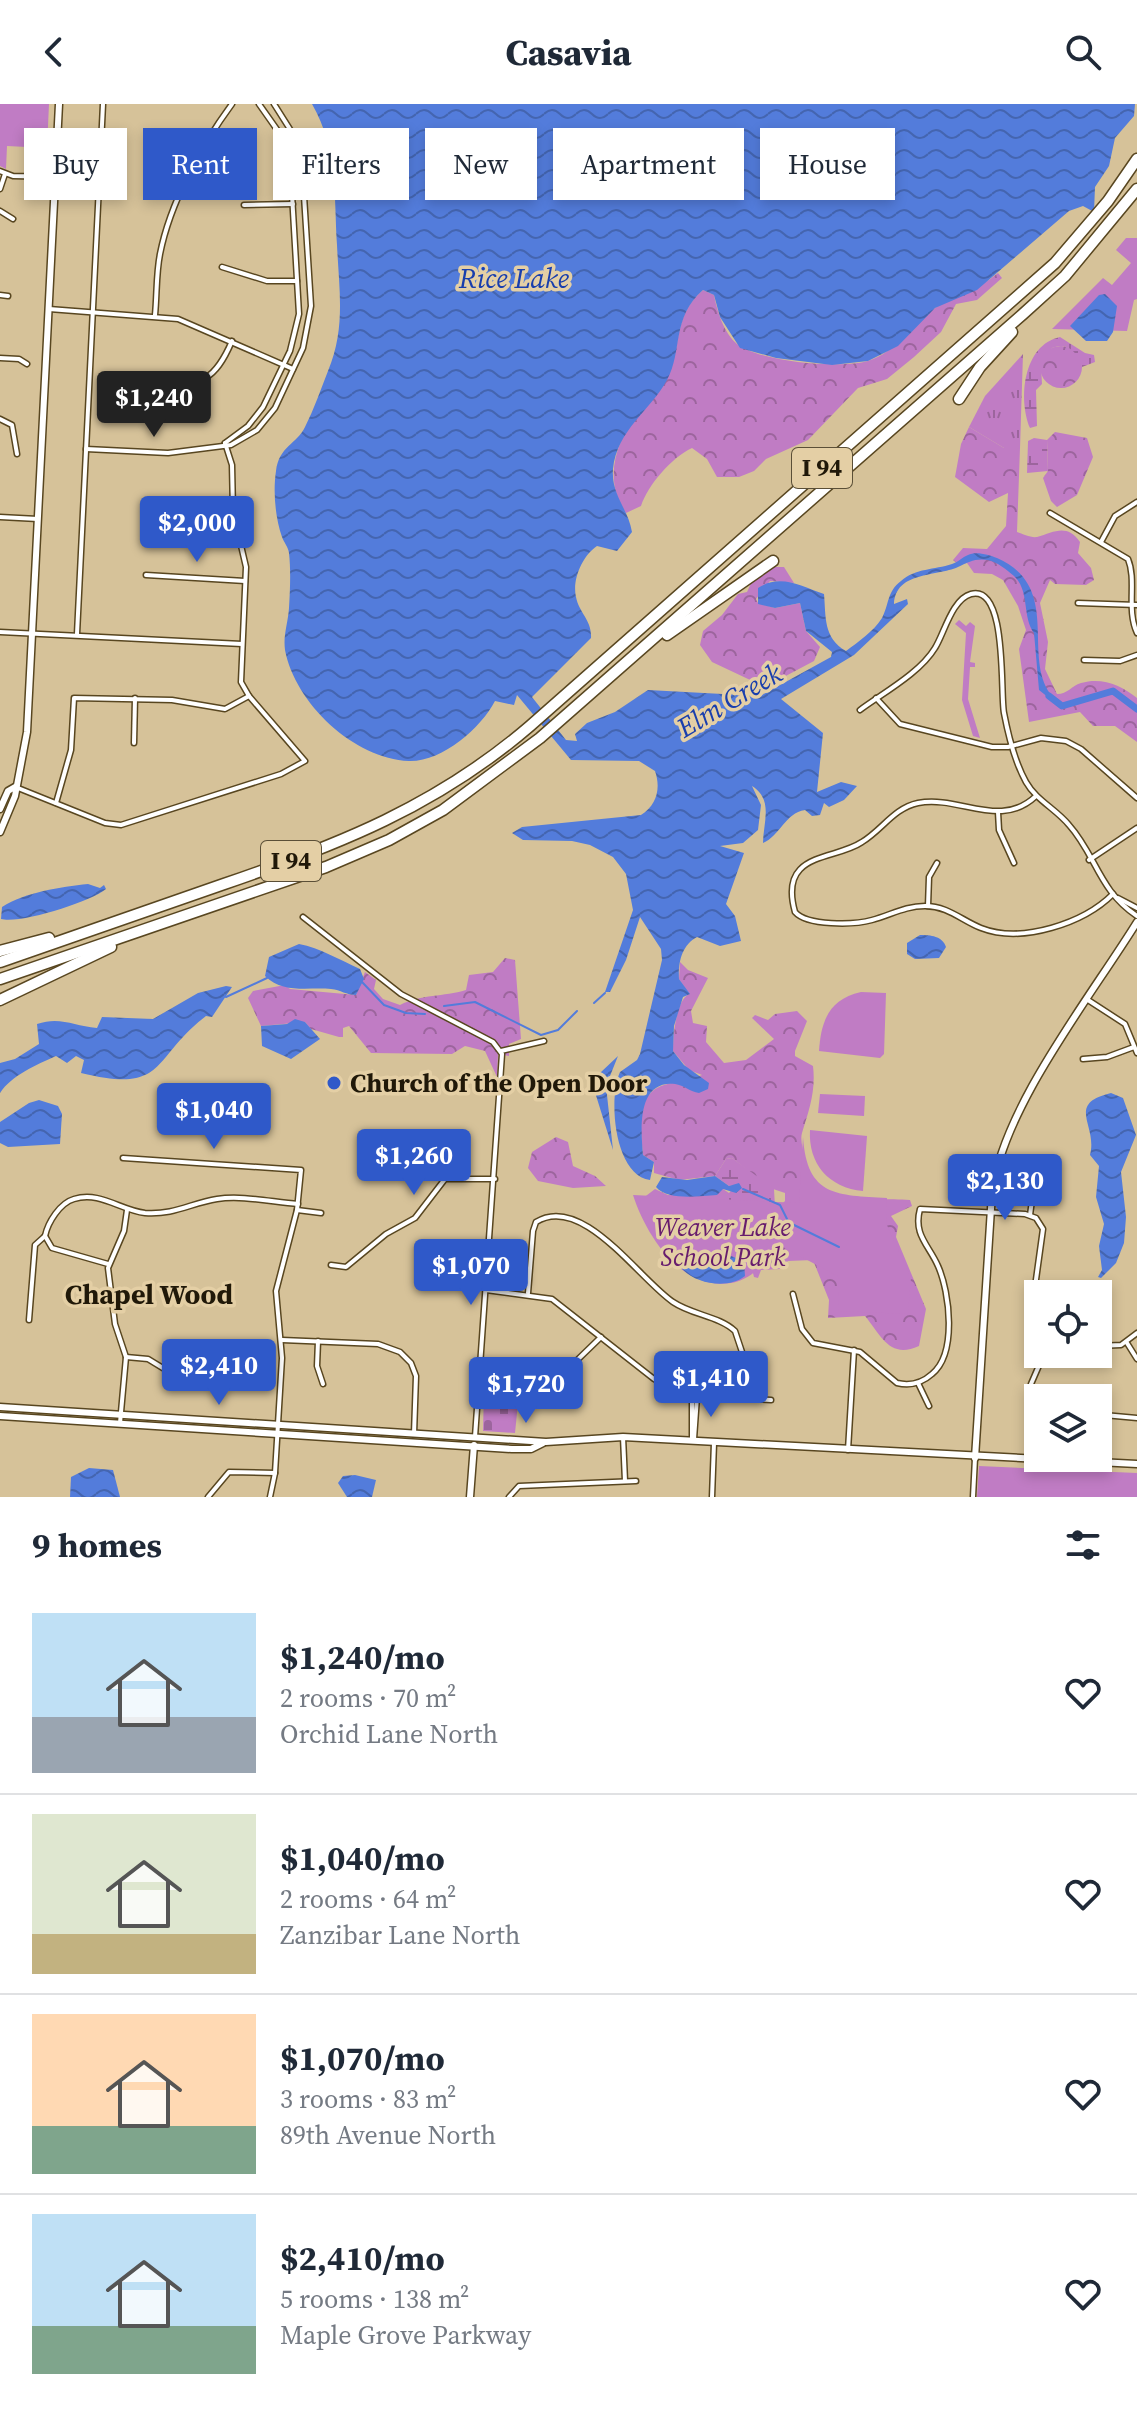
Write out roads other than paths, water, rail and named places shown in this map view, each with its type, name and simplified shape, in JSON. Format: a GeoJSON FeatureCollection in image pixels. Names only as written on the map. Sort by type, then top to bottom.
{"type":"FeatureCollection","features":[{"type":"Feature","properties":{"kind":"highway","name":"I 94"},"geometry":{"type":"LineString","coordinates":[[0,962],[365,832],[437,794],[530,726],[998,315],[1055,263],[1108,201],[1137,159]]}},
{"type":"Feature","properties":{"kind":"highway","name":"I 94"},"geometry":{"type":"LineString","coordinates":[[0,979],[307,874],[389,840],[461,798],[559,722],[1065,276],[1137,189]]}},
{"type":"Feature","properties":{"kind":"highway"},"geometry":{"type":"LineString","coordinates":[[959,399],[990,355],[1065,276]]}},
{"type":"Feature","properties":{"kind":"highway"},"geometry":{"type":"LineString","coordinates":[[623,666],[773,561]]}},
{"type":"Feature","properties":{"kind":"highway"},"geometry":{"type":"LineString","coordinates":[[0,1000],[179,918]]}},
{"type":"Feature","properties":{"kind":"highway"},"geometry":{"type":"LineString","coordinates":[[0,951],[113,923]]}},
{"type":"Feature","properties":{"kind":"main road"},"geometry":{"type":"LineString","coordinates":[[58,128],[59,104]]}},
{"type":"Feature","properties":{"kind":"main road"},"geometry":{"type":"LineString","coordinates":[[0,832],[15,796],[26,748],[55,200]]}},
{"type":"Feature","properties":{"kind":"main road"},"geometry":{"type":"LineString","coordinates":[[0,809],[8,791],[15,787]]}},
{"type":"Feature","properties":{"kind":"main road"},"geometry":{"type":"LineString","coordinates":[[975,1458],[990,1213],[997,1166],[1011,1127],[1137,922]]}},
{"type":"Feature","properties":{"kind":"main road"},"geometry":{"type":"LineString","coordinates":[[0,1407],[278,1434],[531,1449],[546,1442]]}},
{"type":"Feature","properties":{"kind":"main road"},"geometry":{"type":"LineString","coordinates":[[0,1416],[278,1425],[546,1442],[623,1437],[975,1458],[1137,1464]]}},
{"type":"Feature","properties":{"kind":"main road"},"geometry":{"type":"LineString","coordinates":[[470,1497],[475,1437]]}},
{"type":"Feature","properties":{"kind":"street"},"geometry":{"type":"LineString","coordinates":[[77,634],[103,104]]}},
{"type":"Feature","properties":{"kind":"street"},"geometry":{"type":"LineString","coordinates":[[155,315],[160,257],[167,230],[190,176],[232,104]]}},
{"type":"Feature","properties":{"kind":"street"},"geometry":{"type":"LineString","coordinates":[[225,443],[256,417],[283,365],[297,327],[292,173],[284,143],[259,104]]}},
{"type":"Feature","properties":{"kind":"street"},"geometry":{"type":"LineString","coordinates":[[86,449],[168,453],[242,440],[267,421],[293,369],[309,326],[301,158],[289,128],[274,104]]}},
{"type":"Feature","properties":{"kind":"street"},"geometry":{"type":"LineString","coordinates":[[0,189],[3,173],[24,175]]}},
{"type":"Feature","properties":{"kind":"street"},"geometry":{"type":"LineString","coordinates":[[244,205],[293,204]]}},
{"type":"Feature","properties":{"kind":"street"},"geometry":{"type":"LineString","coordinates":[[0,211],[13,219]]}},
{"type":"Feature","properties":{"kind":"street"},"geometry":{"type":"LineString","coordinates":[[295,246],[306,246]]}},
{"type":"Feature","properties":{"kind":"street"},"geometry":{"type":"LineString","coordinates":[[222,267],[267,281],[297,281]]}},
{"type":"Feature","properties":{"kind":"street"},"geometry":{"type":"LineString","coordinates":[[0,295],[8,296]]}},
{"type":"Feature","properties":{"kind":"street"},"geometry":{"type":"LineString","coordinates":[[49,309],[155,315],[194,324],[293,369]]}},
{"type":"Feature","properties":{"kind":"street"},"geometry":{"type":"LineString","coordinates":[[155,387],[207,379],[219,368],[232,341]]}},
{"type":"Feature","properties":{"kind":"street"},"geometry":{"type":"LineString","coordinates":[[0,358],[19,359],[27,364]]}},
{"type":"Feature","properties":{"kind":"street"},"geometry":{"type":"LineString","coordinates":[[0,419],[12,425],[17,454]]}},
{"type":"Feature","properties":{"kind":"street"},"geometry":{"type":"LineString","coordinates":[[15,787],[105,823],[129,823],[281,774],[305,761],[249,696],[241,682],[244,558],[233,511],[232,465],[225,443]]}},
{"type":"Feature","properties":{"kind":"street"},"geometry":{"type":"LineString","coordinates":[[1101,542],[1115,516],[1137,502]]}},
{"type":"Feature","properties":{"kind":"street"},"geometry":{"type":"LineString","coordinates":[[161,514],[233,511]]}},
{"type":"Feature","properties":{"kind":"street"},"geometry":{"type":"LineString","coordinates":[[1050,513],[1124,555],[1130,564],[1137,633]]}},
{"type":"Feature","properties":{"kind":"street"},"geometry":{"type":"LineString","coordinates":[[0,517],[38,519]]}},
{"type":"Feature","properties":{"kind":"street"},"geometry":{"type":"LineString","coordinates":[[146,575],[245,581]]}},
{"type":"Feature","properties":{"kind":"street"},"geometry":{"type":"LineString","coordinates":[[860,710],[929,657],[967,595],[976,593],[988,600],[1002,650],[1003,711],[1024,776],[1036,796],[1071,827],[1089,860],[1116,896],[1137,916]]}},
{"type":"Feature","properties":{"kind":"street"},"geometry":{"type":"LineString","coordinates":[[1078,603],[1134,605]]}},
{"type":"Feature","properties":{"kind":"street"},"geometry":{"type":"LineString","coordinates":[[0,632],[242,644]]}},
{"type":"Feature","properties":{"kind":"street"},"geometry":{"type":"LineString","coordinates":[[1084,660],[1120,661],[1137,655]]}},
{"type":"Feature","properties":{"kind":"street"},"geometry":{"type":"LineString","coordinates":[[56,803],[71,750],[74,698],[135,698],[225,709],[249,696]]}},
{"type":"Feature","properties":{"kind":"street"},"geometry":{"type":"LineString","coordinates":[[134,743],[135,698]]}},
{"type":"Feature","properties":{"kind":"street"},"geometry":{"type":"LineString","coordinates":[[876,698],[900,724],[992,747],[1047,738],[1074,744],[1137,798]]}},
{"type":"Feature","properties":{"kind":"street"},"geometry":{"type":"LineString","coordinates":[[1036,796],[1018,810],[998,812],[933,802],[902,809],[858,845],[820,855],[806,864],[795,883],[794,910],[803,918],[853,922],[873,920],[900,909],[928,906],[949,910],[989,931],[1028,932],[1091,911],[1116,896]]}},
{"type":"Feature","properties":{"kind":"street"},"geometry":{"type":"LineString","coordinates":[[998,812],[999,830],[1014,863]]}},
{"type":"Feature","properties":{"kind":"street"},"geometry":{"type":"LineString","coordinates":[[1089,860],[1137,828]]}},
{"type":"Feature","properties":{"kind":"street"},"geometry":{"type":"LineString","coordinates":[[928,906],[929,877],[937,863]]}},
{"type":"Feature","properties":{"kind":"street"},"geometry":{"type":"LineString","coordinates":[[1116,896],[1137,908]]}},
{"type":"Feature","properties":{"kind":"street"},"geometry":{"type":"LineString","coordinates":[[303,917],[401,994],[493,1042],[501,1051],[504,1067],[475,1437]]}},
{"type":"Feature","properties":{"kind":"street"},"geometry":{"type":"LineString","coordinates":[[1088,1000],[1125,1024],[1137,1053]]}},
{"type":"Feature","properties":{"kind":"street"},"geometry":{"type":"LineString","coordinates":[[501,1051],[544,1041]]}},
{"type":"Feature","properties":{"kind":"street"},"geometry":{"type":"LineString","coordinates":[[1083,1059],[1107,1057],[1134,1047]]}},
{"type":"Feature","properties":{"kind":"street"},"geometry":{"type":"LineString","coordinates":[[123,1158],[301,1170],[297,1207],[276,1291],[282,1340],[278,1434],[270,1497]]}},
{"type":"Feature","properties":{"kind":"street"},"geometry":{"type":"LineString","coordinates":[[1024,1159],[1034,1186],[1030,1215]]}},
{"type":"Feature","properties":{"kind":"street"},"geometry":{"type":"LineString","coordinates":[[331,1265],[340,1268],[352,1264],[380,1238],[415,1218],[445,1179],[495,1179]]}},
{"type":"Feature","properties":{"kind":"street"},"geometry":{"type":"LineString","coordinates":[[29,1320],[35,1245],[45,1236],[59,1209],[77,1198],[102,1198],[127,1210],[175,1212],[223,1198],[321,1213]]}},
{"type":"Feature","properties":{"kind":"street"},"geometry":{"type":"LineString","coordinates":[[793,1294],[808,1340],[818,1346],[854,1350],[866,1355],[897,1383],[918,1383],[941,1365],[949,1340],[941,1275],[920,1236],[920,1209],[1030,1215],[1043,1229],[1036,1280]]}},
{"type":"Feature","properties":{"kind":"street"},"geometry":{"type":"LineString","coordinates":[[121,1419],[126,1357],[115,1324],[108,1264],[124,1231],[127,1210]]}},
{"type":"Feature","properties":{"kind":"street"},"geometry":{"type":"LineString","coordinates":[[528,1293],[536,1222],[547,1218],[588,1224],[674,1303],[735,1331],[744,1358],[742,1399]]}},
{"type":"Feature","properties":{"kind":"street"},"geometry":{"type":"LineString","coordinates":[[45,1236],[52,1248],[108,1264]]}},
{"type":"Feature","properties":{"kind":"street"},"geometry":{"type":"LineString","coordinates":[[486,1290],[528,1293],[561,1303],[654,1379],[696,1395],[771,1400]]}},
{"type":"Feature","properties":{"kind":"street"},"geometry":{"type":"LineString","coordinates":[[1112,1345],[1127,1343],[1137,1333]]}},
{"type":"Feature","properties":{"kind":"street"},"geometry":{"type":"LineString","coordinates":[[531,1385],[568,1369],[601,1337]]}},
{"type":"Feature","properties":{"kind":"street"},"geometry":{"type":"LineString","coordinates":[[282,1340],[386,1345],[407,1357],[415,1370],[414,1434]]}},
{"type":"Feature","properties":{"kind":"street"},"geometry":{"type":"LineString","coordinates":[[318,1341],[317,1366],[323,1384]]}},
{"type":"Feature","properties":{"kind":"street"},"geometry":{"type":"LineString","coordinates":[[1127,1343],[1137,1359]]}},
{"type":"Feature","properties":{"kind":"street"},"geometry":{"type":"LineString","coordinates":[[848,1450],[854,1350]]}},
{"type":"Feature","properties":{"kind":"street"},"geometry":{"type":"LineString","coordinates":[[126,1357],[148,1359],[176,1376],[191,1372],[200,1362]]}},
{"type":"Feature","properties":{"kind":"street"},"geometry":{"type":"LineString","coordinates":[[918,1383],[929,1406]]}},
{"type":"Feature","properties":{"kind":"street"},"geometry":{"type":"LineString","coordinates":[[693,1442],[696,1395]]}},
{"type":"Feature","properties":{"kind":"street"},"geometry":{"type":"LineString","coordinates":[[1112,1416],[1137,1418]]}},
{"type":"Feature","properties":{"kind":"street"},"geometry":{"type":"LineString","coordinates":[[623,1437],[625,1481]]}},
{"type":"Feature","properties":{"kind":"street"},"geometry":{"type":"LineString","coordinates":[[712,1497],[714,1443]]}},
{"type":"Feature","properties":{"kind":"street"},"geometry":{"type":"LineString","coordinates":[[973,1497],[975,1458]]}},
{"type":"Feature","properties":{"kind":"street"},"geometry":{"type":"LineString","coordinates":[[208,1497],[229,1472],[275,1473]]}},
{"type":"Feature","properties":{"kind":"street"},"geometry":{"type":"LineString","coordinates":[[509,1497],[519,1486],[636,1481]]}},
{"type":"Feature","properties":{"kind":"water","name":"Rice Lake"},"geometry":{"type":"Polygon","coordinates":[[[312,104],[1135,104],[1134,116],[1115,138],[1109,166],[1095,187],[1094,212],[1083,206],[1069,211],[977,290],[935,308],[898,346],[868,361],[832,365],[776,358],[740,348],[720,317],[714,295],[703,290],[686,312],[667,380],[621,443],[613,478],[632,532],[617,551],[597,546],[583,562],[575,590],[590,626],[591,638],[532,697],[566,740],[577,741],[575,734],[587,723],[615,712],[648,690],[760,696],[831,657],[832,652],[806,631],[800,603],[775,608],[758,604],[758,588],[783,581],[824,594],[829,633],[846,651],[879,623],[891,594],[901,581],[975,553],[997,558],[1018,571],[1030,588],[1036,606],[1040,666],[1045,685],[1056,700],[1054,702],[1039,690],[1034,633],[1019,582],[1002,566],[983,560],[909,580],[896,593],[894,604],[907,599],[908,604],[854,655],[781,699],[823,733],[817,792],[841,782],[857,786],[844,800],[829,807],[824,803],[820,815],[812,816],[805,810],[792,815],[763,843],[765,805],[752,786],[761,805],[758,830],[743,843],[720,846],[744,853],[726,904],[735,916],[741,941],[720,946],[697,937],[682,955],[679,979],[690,994],[683,997],[674,1026],[673,1051],[684,1065],[709,1083],[708,1089],[699,1093],[675,1084],[662,1085],[647,1098],[642,1133],[643,1155],[654,1162],[650,1180],[638,1175],[628,1165],[617,1134],[615,1099],[620,1072],[637,1060],[640,1054],[662,960],[661,949],[640,917],[626,960],[610,992],[605,992],[633,910],[626,874],[613,857],[590,845],[572,841],[523,840],[512,833],[522,827],[641,815],[656,796],[658,784],[655,771],[639,761],[571,760],[517,695],[514,705],[495,701],[480,722],[447,750],[422,760],[388,758],[348,739],[330,725],[314,708],[291,670],[285,650],[290,560],[276,513],[276,471],[284,451],[302,433],[334,355],[340,309],[335,200],[409,200],[409,128],[322,128],[312,104]]]}},
{"type":"Feature","properties":{"kind":"water"},"geometry":{"type":"Polygon","coordinates":[[[1105,294],[1117,306],[1113,332],[1107,341],[1086,341],[1070,326],[1099,295],[1105,294]]]}},
{"type":"Feature","properties":{"kind":"water"},"geometry":{"type":"Polygon","coordinates":[[[88,884],[100,888],[104,885],[106,889],[55,911],[11,920],[1,919],[2,907],[22,898],[88,884]]]}},
{"type":"Feature","properties":{"kind":"water"},"geometry":{"type":"Polygon","coordinates":[[[920,935],[942,940],[946,947],[939,958],[915,959],[907,954],[907,943],[920,935]]]}},
{"type":"Feature","properties":{"kind":"water"},"geometry":{"type":"Polygon","coordinates":[[[299,944],[360,969],[364,979],[356,995],[331,989],[287,987],[265,976],[269,957],[299,944]]]}},
{"type":"Feature","properties":{"kind":"water"},"geometry":{"type":"Polygon","coordinates":[[[232,987],[212,1017],[206,1016],[144,1076],[129,1079],[81,1073],[84,1060],[76,1056],[67,1063],[56,1056],[18,1076],[0,1093],[0,1063],[15,1059],[39,1044],[37,1024],[60,1021],[97,1028],[102,1017],[153,1019],[198,993],[232,987]]]}},
{"type":"Feature","properties":{"kind":"water"},"geometry":{"type":"Polygon","coordinates":[[[295,1019],[305,1022],[320,1039],[291,1059],[262,1046],[261,1026],[287,1024],[295,1019]]]}},
{"type":"Feature","properties":{"kind":"water"},"geometry":{"type":"Polygon","coordinates":[[[618,1056],[606,1086],[613,1150],[589,1073],[600,1073],[618,1056]]]}},
{"type":"Feature","properties":{"kind":"water"},"geometry":{"type":"Polygon","coordinates":[[[1111,1093],[1123,1098],[1136,1135],[1121,1172],[1126,1217],[1124,1243],[1116,1263],[1101,1278],[1098,1277],[1102,1270],[1099,1246],[1104,1224],[1096,1197],[1099,1166],[1090,1155],[1086,1110],[1089,1103],[1111,1093]]]}},
{"type":"Feature","properties":{"kind":"water"},"geometry":{"type":"Polygon","coordinates":[[[39,1100],[58,1106],[62,1114],[60,1144],[8,1147],[0,1143],[0,1122],[39,1100]]]}},
{"type":"Feature","properties":{"kind":"water"},"geometry":{"type":"Polygon","coordinates":[[[715,1176],[729,1186],[739,1183],[742,1188],[736,1193],[723,1189],[717,1195],[684,1197],[668,1194],[656,1187],[662,1177],[687,1180],[715,1176]]]}},
{"type":"Feature","properties":{"kind":"water"},"geometry":{"type":"Polygon","coordinates":[[[731,1256],[744,1261],[745,1276],[737,1281],[718,1284],[689,1275],[677,1261],[718,1263],[731,1256]]]}},
{"type":"Feature","properties":{"kind":"water"},"geometry":{"type":"Polygon","coordinates":[[[89,1468],[113,1470],[120,1497],[70,1497],[71,1477],[89,1468]]]}},
{"type":"Feature","properties":{"kind":"water"},"geometry":{"type":"Polygon","coordinates":[[[355,1475],[376,1480],[372,1497],[347,1497],[338,1483],[343,1476],[355,1475]]]}},
{"type":"Feature","properties":{"kind":"waterway","name":"Elm Creek"},"geometry":{"type":"LineString","coordinates":[[1049,696],[1062,706],[1113,691],[1137,709]]}},
{"type":"Feature","properties":{"kind":"waterway"},"geometry":{"type":"LineString","coordinates":[[226,997],[267,978]]}},
{"type":"Feature","properties":{"kind":"waterway"},"geometry":{"type":"LineString","coordinates":[[362,982],[384,1005],[406,1013],[425,1014]]}},
{"type":"Feature","properties":{"kind":"waterway"},"geometry":{"type":"LineString","coordinates":[[594,1003],[605,993]]}},
{"type":"Feature","properties":{"kind":"waterway"},"geometry":{"type":"LineString","coordinates":[[444,1006],[475,1002],[541,1035],[558,1030],[577,1011]]}},
{"type":"Feature","properties":{"kind":"waterway"},"geometry":{"type":"LineString","coordinates":[[743,1189],[780,1205],[788,1221]]}},
{"type":"Feature","properties":{"kind":"waterway"},"geometry":{"type":"LineString","coordinates":[[790,1223],[839,1247]]}},
{"type":"Feature","properties":{"kind":"place","name":"Church of the Open Door"},"geometry":{"type":"Point","coordinates":[334,1083]}},
{"type":"Feature","properties":{"kind":"district","name":"Chapel Wood"},"geometry":{"type":"Point","coordinates":[149,1294]}},
{"type":"Feature","properties":{"kind":"park label","name":"Weaver Lake School Park"},"geometry":{"type":"Point","coordinates":[723,1242]}}]}
